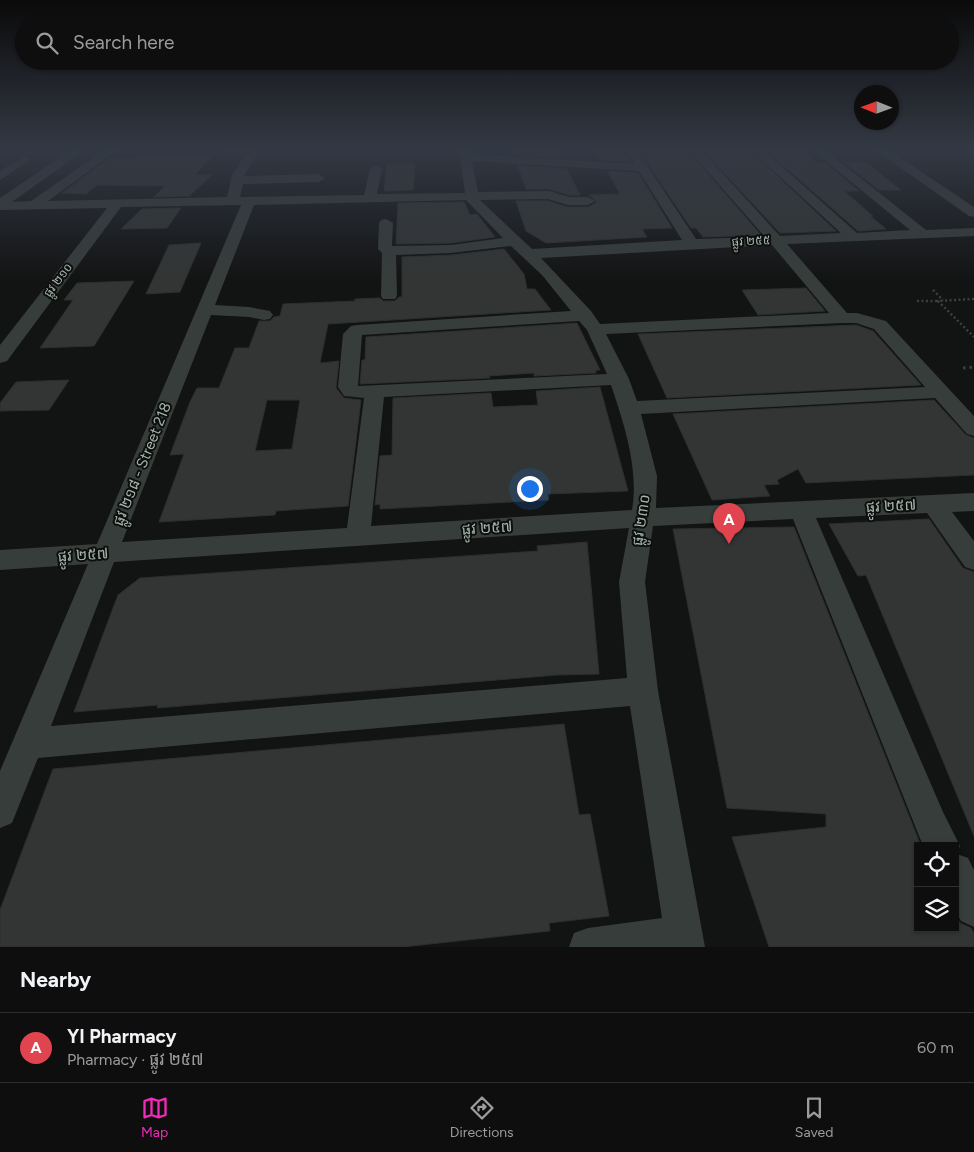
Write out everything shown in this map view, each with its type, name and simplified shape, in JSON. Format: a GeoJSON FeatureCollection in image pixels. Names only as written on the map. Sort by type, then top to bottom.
{"type":"FeatureCollection","features":[{"type":"Feature","properties":{"kind":"street"},"geometry":{"type":"LineString","coordinates":[[0,205],[17,193]]}},
{"type":"Feature","properties":{"kind":"street"},"geometry":{"type":"LineString","coordinates":[[33,206],[51,193]]}},
{"type":"Feature","properties":{"kind":"street","name":"ផ្លូវ ២១៨ - Street 218"},"geometry":{"type":"LineString","coordinates":[[0,811],[204,310],[241,201],[240,193]]}},
{"type":"Feature","properties":{"kind":"street"},"geometry":{"type":"LineString","coordinates":[[370,198],[371,193]]}},
{"type":"Feature","properties":{"kind":"street"},"geometry":{"type":"LineString","coordinates":[[660,193],[692,244]]}},
{"type":"Feature","properties":{"kind":"street"},"geometry":{"type":"LineString","coordinates":[[734,193],[842,318]]}},
{"type":"Feature","properties":{"kind":"street"},"geometry":{"type":"LineString","coordinates":[[804,193],[853,238]]}},
{"type":"Feature","properties":{"kind":"street"},"geometry":{"type":"LineString","coordinates":[[873,193],[923,234]]}},
{"type":"Feature","properties":{"kind":"street"},"geometry":{"type":"LineString","coordinates":[[945,193],[974,213]]}},
{"type":"Feature","properties":{"kind":"street"},"geometry":{"type":"LineString","coordinates":[[0,205],[33,206],[549,195],[568,201],[588,201]]}},
{"type":"Feature","properties":{"kind":"street","name":"ផ្លូវ ២៣០"},"geometry":{"type":"LineString","coordinates":[[472,196],[473,201],[562,288],[590,322],[619,379],[630,408],[646,476],[646,495],[632,582],[643,692],[685,941]]}},
{"type":"Feature","properties":{"kind":"street","name":"ផ្លូវ ២១០"},"geometry":{"type":"LineString","coordinates":[[0,357],[117,204]]}},
{"type":"Feature","properties":{"kind":"street"},"geometry":{"type":"LineString","coordinates":[[386,223],[385,249],[389,251],[389,296]]}},
{"type":"Feature","properties":{"kind":"street","name":"ផ្លូវ ២៥៥"},"geometry":{"type":"LineString","coordinates":[[389,251],[692,244],[974,232]]}},
{"type":"Feature","properties":{"kind":"street"},"geometry":{"type":"LineString","coordinates":[[204,310],[249,312],[264,315]]}},
{"type":"Feature","properties":{"kind":"street"},"geometry":{"type":"LineString","coordinates":[[619,379],[351,392],[348,387],[352,334],[357,330],[590,322],[857,318],[880,325],[974,429]]}},
{"type":"Feature","properties":{"kind":"street"},"geometry":{"type":"LineString","coordinates":[[358,537],[375,391]]}},
{"type":"Feature","properties":{"kind":"street"},"geometry":{"type":"LineString","coordinates":[[630,408],[942,392]]}},
{"type":"Feature","properties":{"kind":"street","name":"ផ្លូវ ២៥៧"},"geometry":{"type":"LineString","coordinates":[[0,560],[641,518],[974,502]]}},
{"type":"Feature","properties":{"kind":"street"},"geometry":{"type":"LineString","coordinates":[[932,504],[974,560]]}},
{"type":"Feature","properties":{"kind":"street"},"geometry":{"type":"LineString","coordinates":[[800,510],[940,842]]}},
{"type":"Feature","properties":{"kind":"street"},"geometry":{"type":"LineString","coordinates":[[28,743],[643,692]]}},
{"type":"Feature","properties":{"kind":"street"},"geometry":{"type":"LineString","coordinates":[[959,880],[974,908]]}},
{"type":"Feature","properties":{"kind":"street"},"geometry":{"type":"LineString","coordinates":[[588,947],[685,941]]}},
{"type":"Feature","properties":{"kind":"path"},"geometry":{"type":"LineString","coordinates":[[933,290],[944,301]]}},
{"type":"Feature","properties":{"kind":"path"},"geometry":{"type":"LineString","coordinates":[[916,302],[974,299]]}},
{"type":"Feature","properties":{"kind":"path"},"geometry":{"type":"LineString","coordinates":[[938,301],[974,337]]}},
{"type":"Feature","properties":{"kind":"path"},"geometry":{"type":"LineString","coordinates":[[963,368],[974,367]]}},
{"type":"Feature","properties":{"kind":"building"},"geometry":{"type":"Polygon","coordinates":[[[158,193],[192,193],[189,196],[154,197],[158,193]]]}},
{"type":"Feature","properties":{"kind":"building"},"geometry":{"type":"Polygon","coordinates":[[[563,193],[579,193],[580,195],[563,193]]]}},
{"type":"Feature","properties":{"kind":"building"},"geometry":{"type":"Polygon","coordinates":[[[650,193],[672,228],[642,229],[647,237],[546,243],[526,231],[516,201],[548,201],[567,207],[589,207],[597,202],[589,195],[650,193]]]}},
{"type":"Feature","properties":{"kind":"building"},"geometry":{"type":"Polygon","coordinates":[[[668,193],[725,193],[761,235],[703,237],[696,228],[691,228],[668,193]]]}},
{"type":"Feature","properties":{"kind":"building"},"geometry":{"type":"Polygon","coordinates":[[[743,193],[795,193],[836,231],[780,233],[743,193]]]}},
{"type":"Feature","properties":{"kind":"building"},"geometry":{"type":"Polygon","coordinates":[[[815,193],[847,193],[886,229],[858,231],[815,193]]]}},
{"type":"Feature","properties":{"kind":"building"},"geometry":{"type":"Polygon","coordinates":[[[464,202],[470,215],[477,214],[495,237],[451,243],[396,244],[398,203],[464,202]]]}},
{"type":"Feature","properties":{"kind":"building"},"geometry":{"type":"Polygon","coordinates":[[[181,208],[167,228],[121,229],[142,209],[181,208]]]}},
{"type":"Feature","properties":{"kind":"building"},"geometry":{"type":"Polygon","coordinates":[[[201,243],[180,292],[146,294],[169,245],[201,243]]]}},
{"type":"Feature","properties":{"kind":"building"},"geometry":{"type":"Polygon","coordinates":[[[504,249],[524,274],[527,289],[535,289],[551,310],[328,324],[320,363],[339,361],[336,388],[344,398],[361,400],[348,506],[276,511],[275,515],[159,522],[184,454],[170,455],[190,402],[197,388],[219,388],[235,348],[249,348],[259,321],[270,321],[274,317],[280,316],[283,304],[380,298],[383,301],[395,301],[402,297],[402,257],[451,255],[504,249]],[[267,400],[255,451],[292,449],[300,400],[267,400]]]}},
{"type":"Feature","properties":{"kind":"building"},"geometry":{"type":"Polygon","coordinates":[[[134,281],[94,346],[40,348],[73,300],[64,300],[77,283],[134,281]]]}},
{"type":"Feature","properties":{"kind":"building"},"geometry":{"type":"Polygon","coordinates":[[[806,288],[825,311],[758,315],[742,290],[806,288]]]}},
{"type":"Feature","properties":{"kind":"building"},"geometry":{"type":"Polygon","coordinates":[[[577,323],[600,370],[596,370],[596,373],[534,376],[534,373],[489,376],[490,378],[360,384],[362,360],[365,360],[366,337],[577,323]]]}},
{"type":"Feature","properties":{"kind":"building"},"geometry":{"type":"Polygon","coordinates":[[[856,325],[873,331],[921,385],[667,398],[638,334],[856,325]]]}},
{"type":"Feature","properties":{"kind":"building"},"geometry":{"type":"Polygon","coordinates":[[[69,380],[49,410],[0,411],[0,403],[16,382],[69,380]]]}},
{"type":"Feature","properties":{"kind":"building"},"geometry":{"type":"Polygon","coordinates":[[[600,387],[628,491],[547,494],[549,500],[380,509],[380,504],[375,505],[380,456],[392,455],[393,398],[491,393],[493,407],[538,405],[536,391],[600,387]]]}},
{"type":"Feature","properties":{"kind":"building"},"geometry":{"type":"Polygon","coordinates":[[[934,400],[966,435],[974,438],[974,475],[806,483],[798,469],[777,480],[779,484],[764,485],[770,496],[712,500],[673,414],[934,400]]]}},
{"type":"Feature","properties":{"kind":"building"},"geometry":{"type":"Polygon","coordinates":[[[929,519],[963,568],[974,572],[974,836],[866,575],[858,576],[829,524],[929,519]]]}},
{"type":"Feature","properties":{"kind":"building"},"geometry":{"type":"Polygon","coordinates":[[[794,527],[919,842],[914,842],[914,932],[959,932],[959,921],[971,928],[974,933],[974,947],[769,947],[732,837],[826,827],[826,814],[727,808],[673,529],[794,527]]]}},
{"type":"Feature","properties":{"kind":"building"},"geometry":{"type":"Polygon","coordinates":[[[587,542],[599,674],[557,675],[157,708],[158,705],[74,712],[118,595],[140,578],[538,551],[537,546],[587,542]]]}},
{"type":"Feature","properties":{"kind":"building"},"geometry":{"type":"Polygon","coordinates":[[[564,724],[579,815],[590,814],[609,916],[549,923],[550,931],[402,947],[0,947],[0,910],[53,769],[564,724]]]}},
{"type":"Feature","properties":{"kind":"place","name":"YI Pharmacy"},"geometry":{"type":"Point","coordinates":[729,544]}}]}
